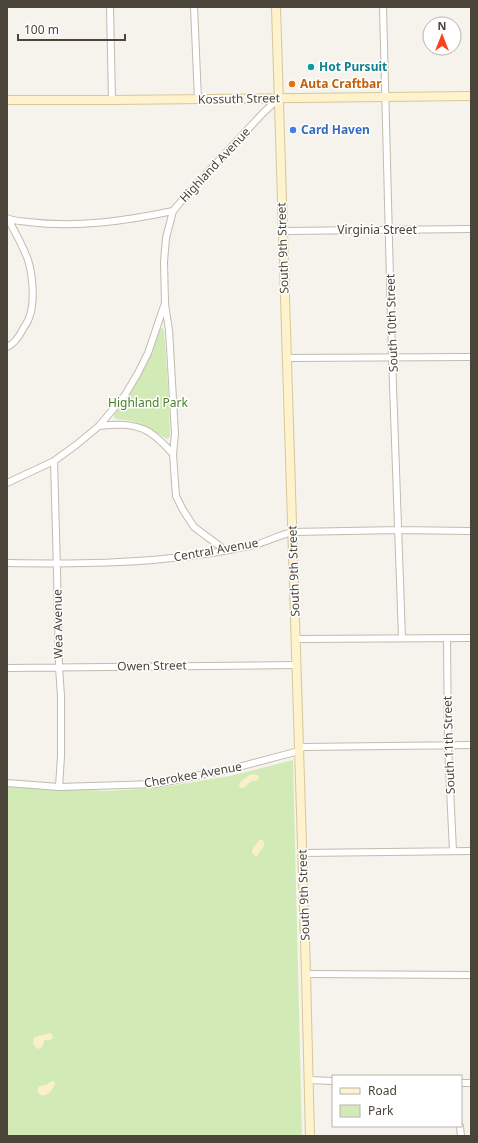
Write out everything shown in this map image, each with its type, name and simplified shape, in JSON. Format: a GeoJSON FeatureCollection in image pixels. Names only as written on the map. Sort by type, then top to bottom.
{"type":"FeatureCollection","features":[{"type":"Feature","properties":{"kind":"street"},"geometry":{"type":"LineString","coordinates":[[110,7],[112,100]]}},
{"type":"Feature","properties":{"kind":"street"},"geometry":{"type":"LineString","coordinates":[[194,7],[198,99]]}},
{"type":"Feature","properties":{"kind":"street","name":"South 9th Street"},"geometry":{"type":"LineString","coordinates":[[276,7],[296,665],[301,749],[302,853],[310,1136]]}},
{"type":"Feature","properties":{"kind":"street","name":"South 10th Street"},"geometry":{"type":"LineString","coordinates":[[383,7],[392,357],[402,638]]}},
{"type":"Feature","properties":{"kind":"street","name":"Kossuth Street"},"geometry":{"type":"LineString","coordinates":[[7,100],[471,96]]}},
{"type":"Feature","properties":{"kind":"street","name":"Highland Avenue"},"geometry":{"type":"LineString","coordinates":[[7,483],[54,461],[76,445],[99,426],[125,395],[148,353],[165,302],[164,262],[166,238],[173,211],[279,98]]}},
{"type":"Feature","properties":{"kind":"street"},"geometry":{"type":"LineString","coordinates":[[8,219],[69,225],[124,221],[173,211]]}},
{"type":"Feature","properties":{"kind":"street"},"geometry":{"type":"LineString","coordinates":[[7,347],[10,346],[20,334],[29,318],[32,304],[32,282],[28,261],[20,240],[8,219]]}},
{"type":"Feature","properties":{"kind":"street","name":"Virginia Street"},"geometry":{"type":"LineString","coordinates":[[283,231],[471,229]]}},
{"type":"Feature","properties":{"kind":"street"},"geometry":{"type":"LineString","coordinates":[[165,302],[169,330],[175,434],[173,454],[176,496],[194,527],[225,550]]}},
{"type":"Feature","properties":{"kind":"street"},"geometry":{"type":"LineString","coordinates":[[287,358],[471,357]]}},
{"type":"Feature","properties":{"kind":"street"},"geometry":{"type":"LineString","coordinates":[[99,426],[113,424],[139,428],[149,432],[173,454]]}},
{"type":"Feature","properties":{"kind":"street","name":"Wea Avenue"},"geometry":{"type":"LineString","coordinates":[[54,461],[61,748],[59,787]]}},
{"type":"Feature","properties":{"kind":"street","name":"Central Avenue"},"geometry":{"type":"LineString","coordinates":[[7,563],[117,563],[205,554],[258,544],[271,540],[281,534],[293,532],[471,530]]}},
{"type":"Feature","properties":{"kind":"street","name":"South 11th Street"},"geometry":{"type":"LineString","coordinates":[[447,638],[448,746],[453,851]]}},
{"type":"Feature","properties":{"kind":"street"},"geometry":{"type":"LineString","coordinates":[[296,639],[471,638]]}},
{"type":"Feature","properties":{"kind":"street","name":"Owen Street"},"geometry":{"type":"LineString","coordinates":[[7,668],[296,665]]}},
{"type":"Feature","properties":{"kind":"street","name":"Cherokee Avenue"},"geometry":{"type":"LineString","coordinates":[[7,783],[59,787],[154,784],[231,769],[301,749],[471,745]]}},
{"type":"Feature","properties":{"kind":"street"},"geometry":{"type":"LineString","coordinates":[[302,853],[471,851]]}},
{"type":"Feature","properties":{"kind":"street"},"geometry":{"type":"LineString","coordinates":[[306,974],[471,975]]}},
{"type":"Feature","properties":{"kind":"street"},"geometry":{"type":"LineString","coordinates":[[308,1080],[332,1081]]}},
{"type":"Feature","properties":{"kind":"green space","name":"Highland Park"},"geometry":{"type":"Polygon","coordinates":[[[162,328],[164,330],[169,402],[170,437],[167,439],[143,425],[132,421],[116,419],[114,417],[143,370],[159,329],[162,328]]]}},
{"type":"Feature","properties":{"kind":"green space"},"geometry":{"type":"Polygon","coordinates":[[[293,760],[302,1136],[7,1136],[7,785],[107,791],[157,788],[230,776],[293,760]]]}},
{"type":"Feature","properties":{"kind":"sand"},"geometry":{"type":"Polygon","coordinates":[[[255,774],[259,776],[258,780],[250,782],[244,788],[240,788],[239,785],[244,779],[255,774]]]}},
{"type":"Feature","properties":{"kind":"sand"},"geometry":{"type":"Polygon","coordinates":[[[259,840],[263,841],[264,845],[257,857],[252,853],[252,850],[259,840]]]}},
{"type":"Feature","properties":{"kind":"sand"},"geometry":{"type":"Polygon","coordinates":[[[50,1033],[52,1034],[53,1038],[50,1040],[45,1040],[42,1047],[38,1049],[36,1048],[33,1043],[34,1037],[50,1033]]]}},
{"type":"Feature","properties":{"kind":"sand"},"geometry":{"type":"Polygon","coordinates":[[[54,1081],[55,1084],[50,1092],[45,1095],[39,1094],[37,1091],[39,1086],[46,1085],[54,1081]]]}},
{"type":"Feature","properties":{"kind":"place","name":"Hot Pursuit"},"geometry":{"type":"Point","coordinates":[311,67]}},
{"type":"Feature","properties":{"kind":"place","name":"Auta Craftbar"},"geometry":{"type":"Point","coordinates":[292,84]}},
{"type":"Feature","properties":{"kind":"place","name":"Card Haven"},"geometry":{"type":"Point","coordinates":[293,130]}}]}
